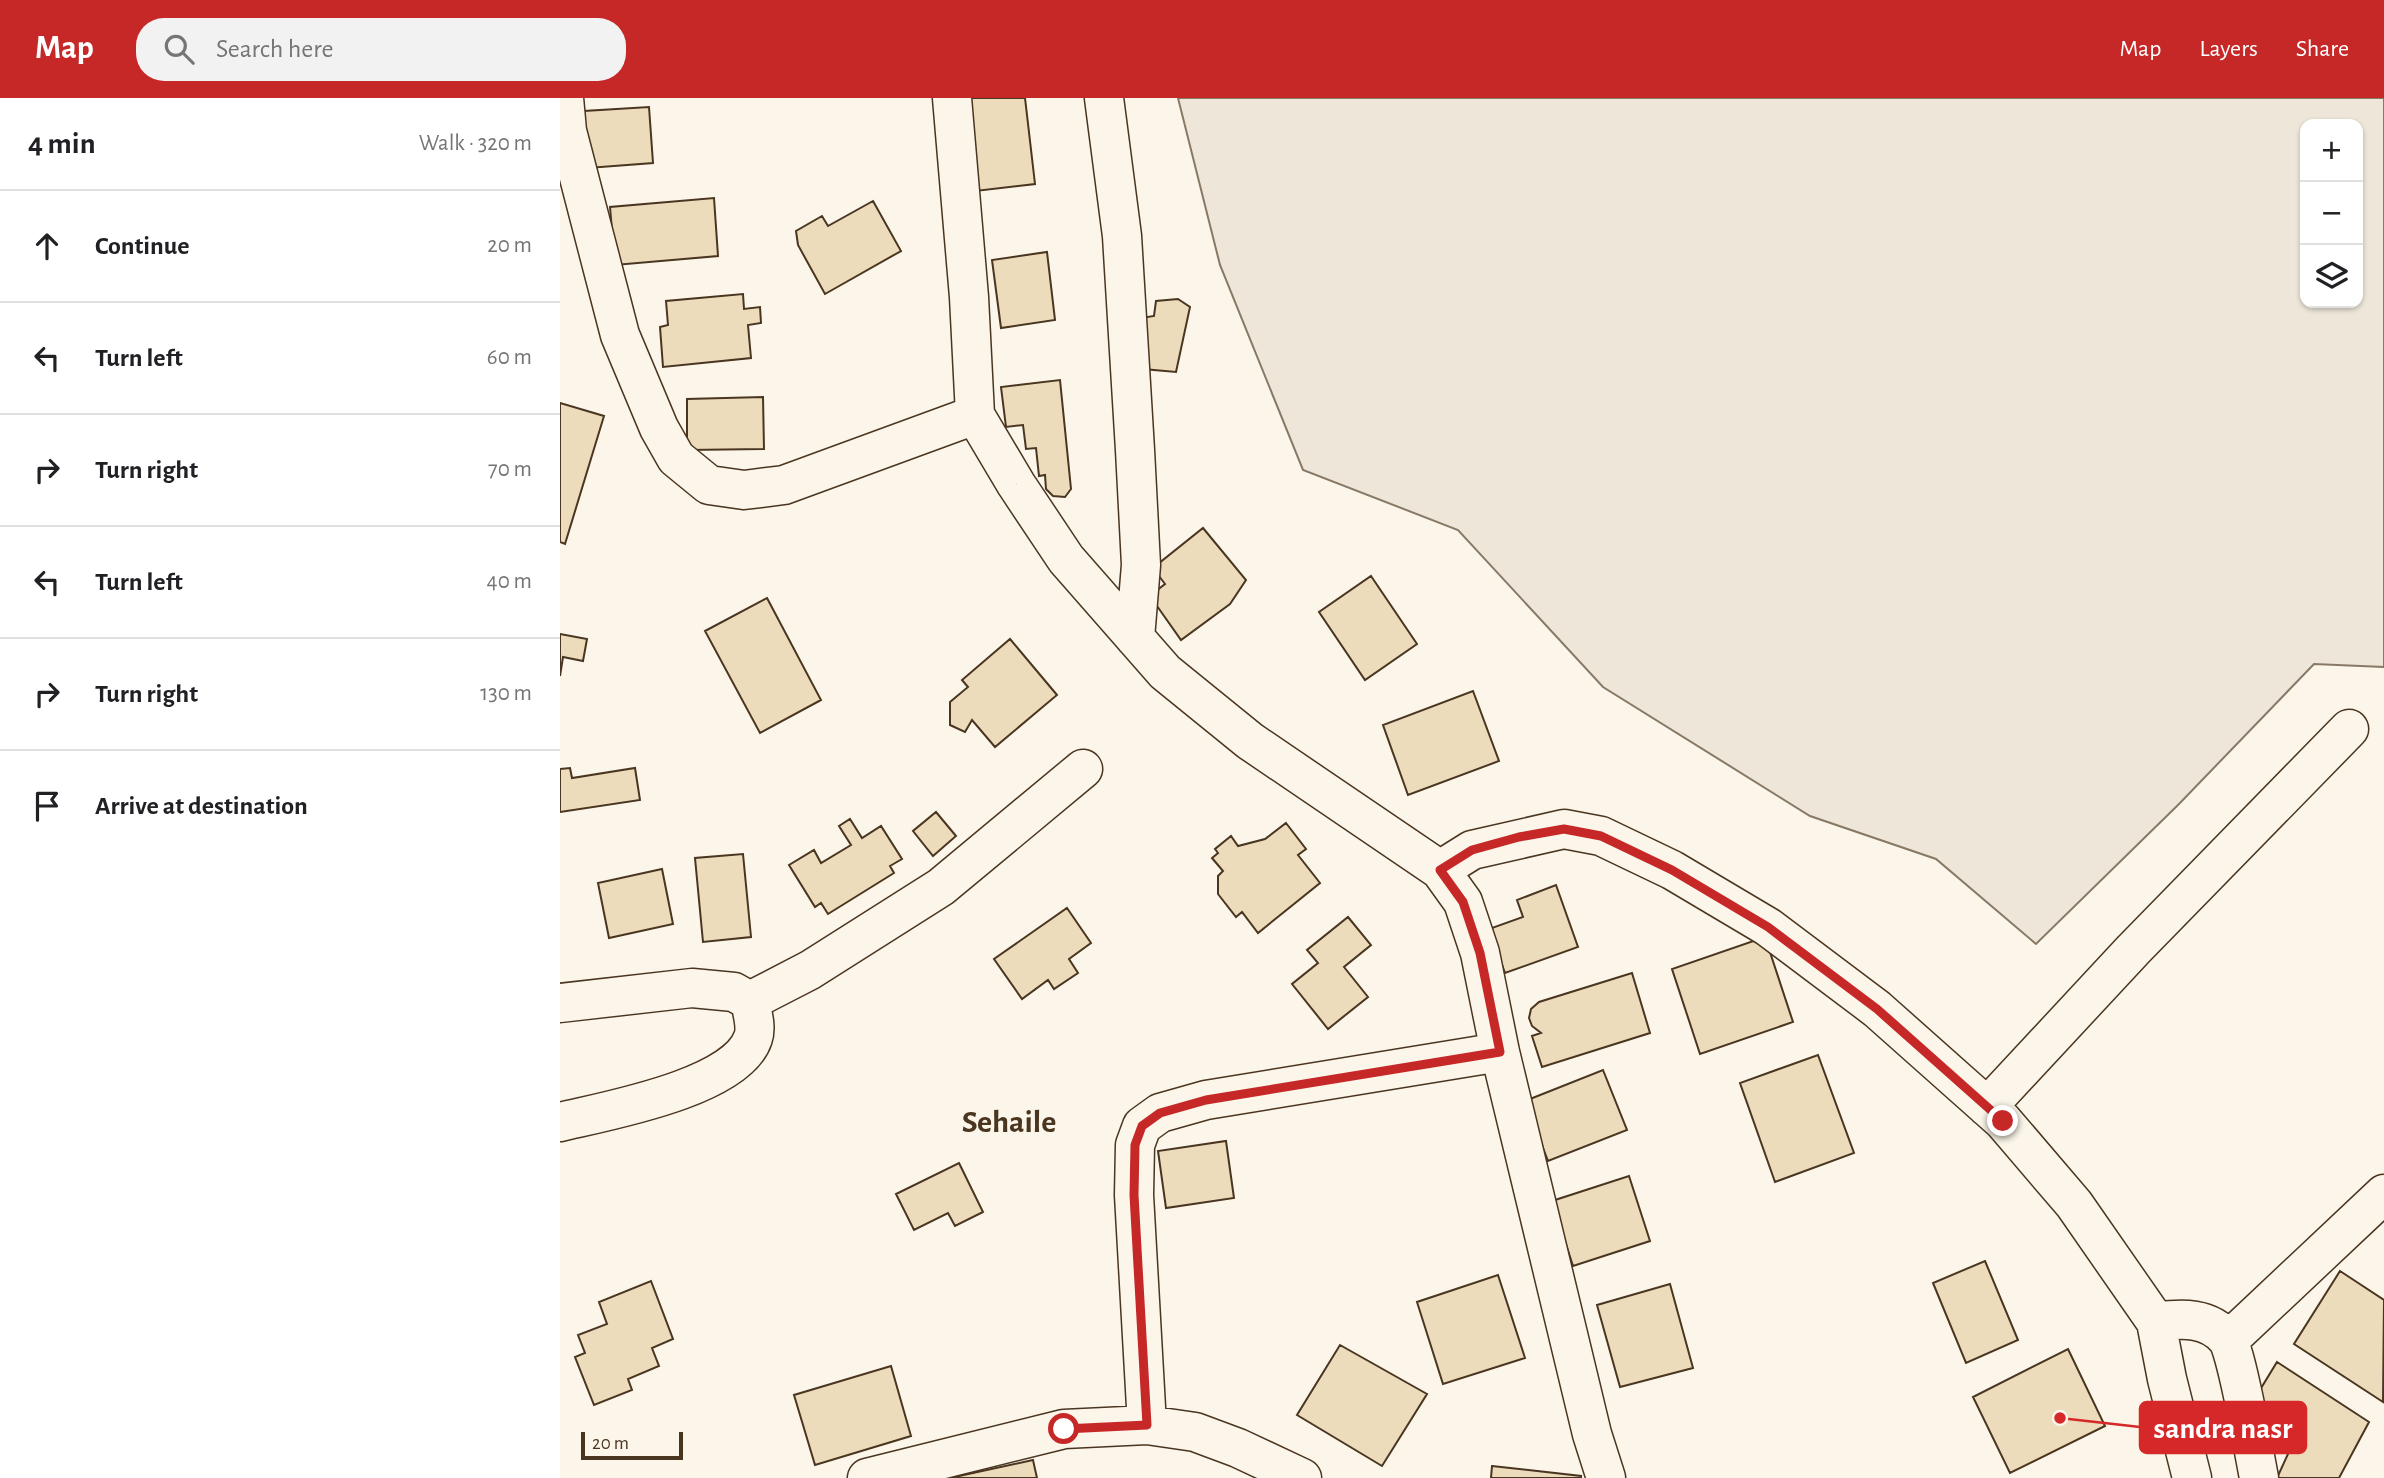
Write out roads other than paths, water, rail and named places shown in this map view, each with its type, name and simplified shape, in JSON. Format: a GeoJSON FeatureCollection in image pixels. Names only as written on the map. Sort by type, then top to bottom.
{"type":"FeatureCollection","features":[{"type":"Feature","properties":{"kind":"street"},"geometry":{"type":"LineString","coordinates":[[952,98],[969,297],[975,415],[1016,484],[1066,559],[1165,672],[1250,741],[1440,870],[1463,902],[1480,953],[1500,1052],[1592,1434],[1606,1478]]}},
{"type":"Feature","properties":{"kind":"street"},"geometry":{"type":"LineString","coordinates":[[1104,98],[1122,236],[1135,450],[1141,565],[1135,638]]}},
{"type":"Feature","properties":{"kind":"street"},"geometry":{"type":"LineString","coordinates":[[565,115],[620,335],[659,428],[676,458],[689,471],[709,485],[744,491],[783,485],[975,415]]}},
{"type":"Feature","properties":{"kind":"street"},"geometry":{"type":"LineString","coordinates":[[560,199],[565,115]]}},
{"type":"Feature","properties":{"kind":"street"},"geometry":{"type":"LineString","coordinates":[[1987,1107],[2133,950],[2349,729]]}},
{"type":"Feature","properties":{"kind":"street"},"geometry":{"type":"LineString","coordinates":[[750,1001],[810,970],[941,887],[1083,769]]}},
{"type":"Feature","properties":{"kind":"street"},"geometry":{"type":"LineString","coordinates":[[1440,870],[1472,850],[1519,837],[1564,829],[1601,836],[1672,870],[1768,927],[1877,1009],[2003,1121],[2074,1204],[2156,1322],[2192,1478]]}},
{"type":"Feature","properties":{"kind":"street"},"geometry":{"type":"LineString","coordinates":[[560,1003],[692,988],[734,992],[750,1001],[754,1022],[753,1038],[742,1055],[718,1073],[677,1093],[560,1122]]}},
{"type":"Feature","properties":{"kind":"street"},"geometry":{"type":"LineString","coordinates":[[1147,1425],[1134,1195],[1135,1145],[1142,1126],[1160,1113],[1206,1100],[1500,1052]]}},
{"type":"Feature","properties":{"kind":"street"},"geometry":{"type":"LineString","coordinates":[[2229,1340],[2384,1194]]}},
{"type":"Feature","properties":{"kind":"street"},"geometry":{"type":"LineString","coordinates":[[2156,1322],[2191,1319],[2210,1325],[2229,1340],[2259,1478]]}},
{"type":"Feature","properties":{"kind":"street"},"geometry":{"type":"LineString","coordinates":[[867,1478],[1064,1429],[1147,1425],[1195,1432],[1238,1448],[1302,1478]]}},
{"type":"Feature","properties":{"kind":"place","name":"sandra nasr"},"geometry":{"type":"Point","coordinates":[2060,1418]}},
{"type":"Feature","properties":{"kind":"district","name":"Sehaile"},"geometry":{"type":"Point","coordinates":[1009,1121]}}]}
